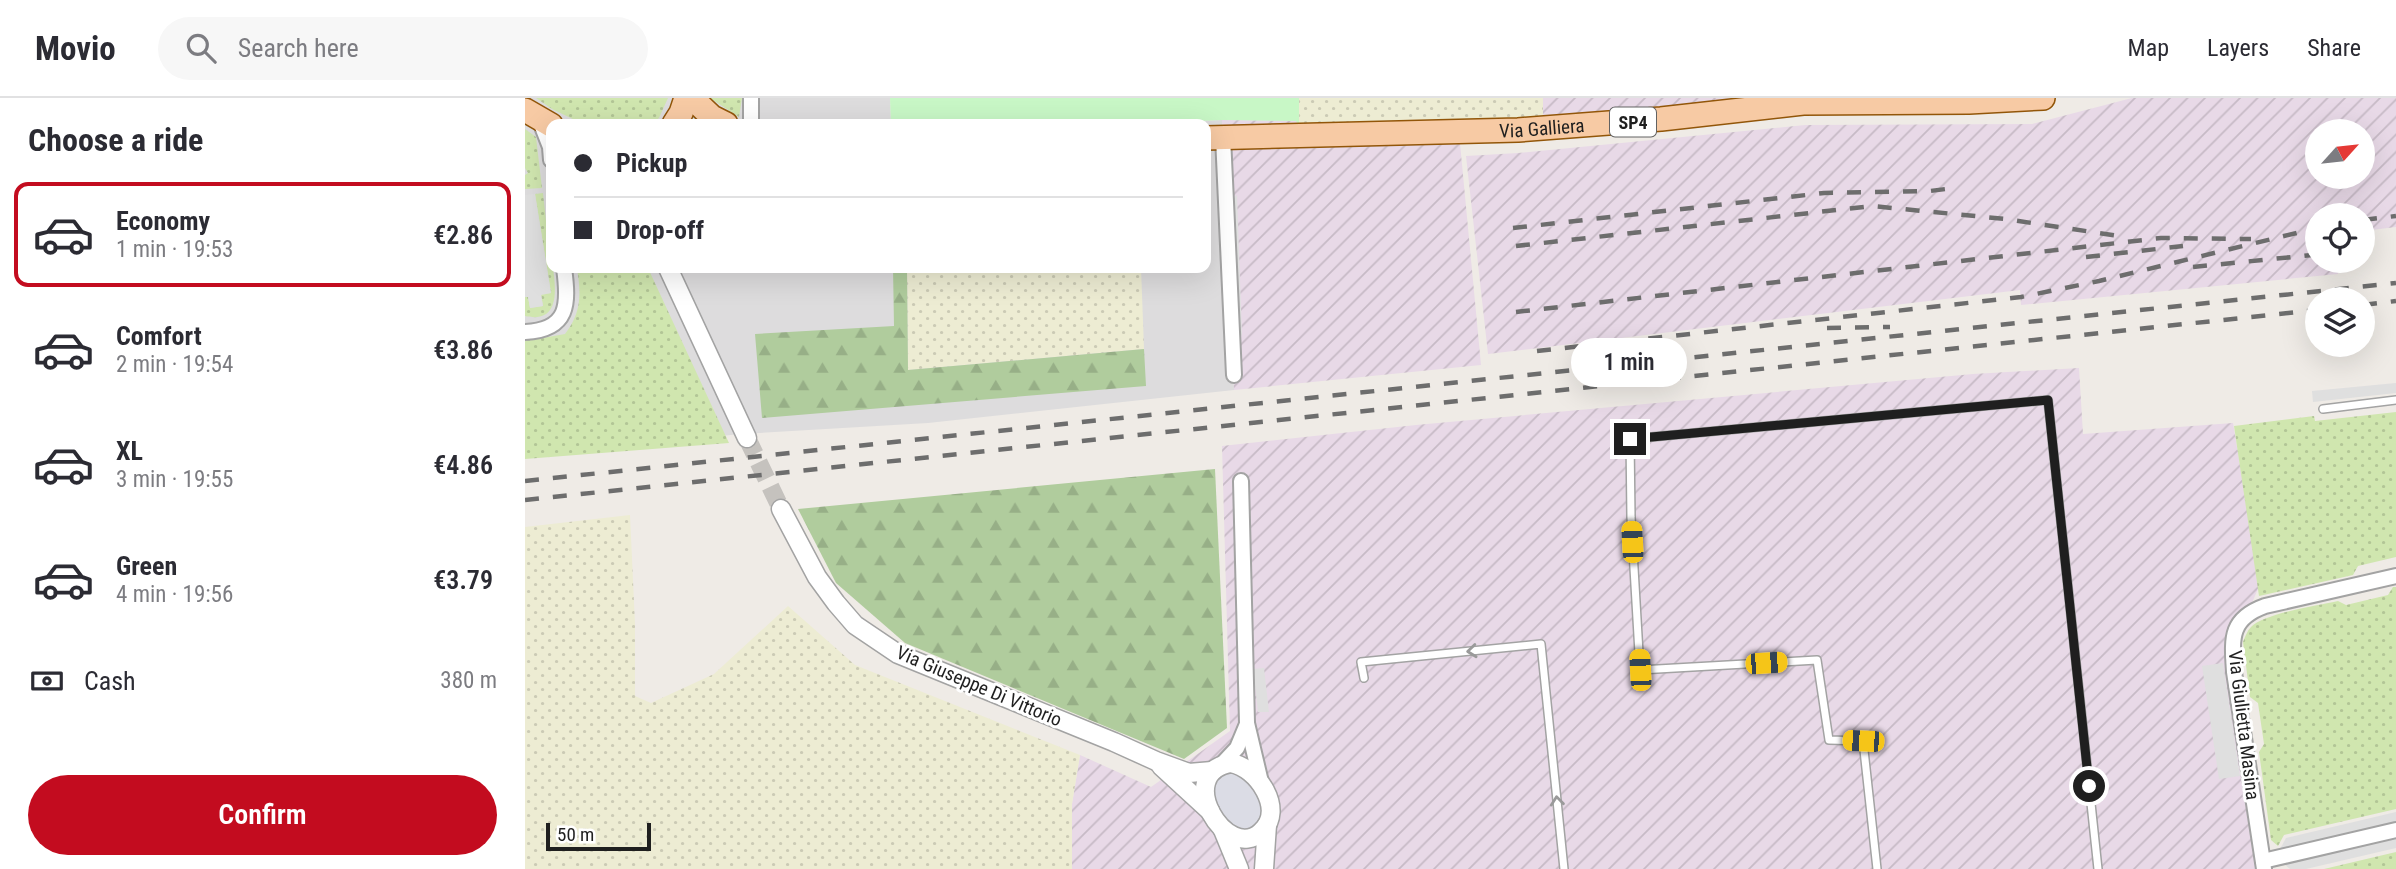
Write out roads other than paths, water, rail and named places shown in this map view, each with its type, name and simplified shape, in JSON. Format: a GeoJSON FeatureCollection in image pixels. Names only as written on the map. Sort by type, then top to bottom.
{"type":"FeatureCollection","features":[{"type":"Feature","properties":{"kind":"main road"},"geometry":{"type":"LineString","coordinates":[[677,119],[686,98]]}},
{"type":"Feature","properties":{"kind":"main road"},"geometry":{"type":"LineString","coordinates":[[692,98],[716,119]]}},
{"type":"Feature","properties":{"kind":"main road","name":"Via Galliera"},"geometry":{"type":"LineString","coordinates":[[1214,137],[1518,130],[1624,123],[1803,103],[1969,102],[2043,98]]}},
{"type":"Feature","properties":{"kind":"street"},"geometry":{"type":"LineString","coordinates":[[751,98],[751,119]]}},
{"type":"Feature","properties":{"kind":"street"},"geometry":{"type":"LineString","coordinates":[[538,117],[546,137]]}},
{"type":"Feature","properties":{"kind":"street"},"geometry":{"type":"LineString","coordinates":[[1214,137],[1234,375]]}},
{"type":"Feature","properties":{"kind":"street"},"geometry":{"type":"LineString","coordinates":[[525,332],[549,328],[559,320],[567,302],[564,273]]}},
{"type":"Feature","properties":{"kind":"street"},"geometry":{"type":"LineString","coordinates":[[670,273],[747,438]]}},
{"type":"Feature","properties":{"kind":"street"},"geometry":{"type":"LineString","coordinates":[[1241,481],[1247,723],[1270,812],[1263,869]]}},
{"type":"Feature","properties":{"kind":"street","name":"Via Giuseppe Di Vittorio"},"geometry":{"type":"LineString","coordinates":[[781,509],[817,577],[836,604],[855,625],[898,654],[1189,773],[1241,764],[1261,782]]}},
{"type":"Feature","properties":{"kind":"street","name":"Via Giulietta Masina"},"geometry":{"type":"LineString","coordinates":[[2263,865],[2234,672],[2232,645],[2236,626],[2249,612],[2265,606],[2396,576]]}},
{"type":"Feature","properties":{"kind":"street"},"geometry":{"type":"LineString","coordinates":[[1210,811],[1205,788],[1217,767],[1237,748],[1247,723]]}},
{"type":"Feature","properties":{"kind":"street","name":"Via Giuseppe Di Vittorio"},"geometry":{"type":"LineString","coordinates":[[1156,761],[1210,811],[1223,830],[1239,869]]}},
{"type":"Feature","properties":{"kind":"street"},"geometry":{"type":"LineString","coordinates":[[1223,830],[1238,838],[1249,838],[1261,833],[1268,825]]}},
{"type":"Feature","properties":{"kind":"street"},"geometry":{"type":"LineString","coordinates":[[2263,865],[2396,830]]}},
{"type":"Feature","properties":{"kind":"lane"},"geometry":{"type":"LineString","coordinates":[[1877,869],[1863,741],[1829,740],[1817,660],[1640,670],[1631,517],[1630,439],[2048,400],[2098,869]]}},
{"type":"Feature","properties":{"kind":"lane"},"geometry":{"type":"LineString","coordinates":[[2323,409],[2396,400]]}},
{"type":"Feature","properties":{"kind":"lane"},"geometry":{"type":"LineString","coordinates":[[1364,678],[1361,662],[1541,644],[1565,869]]}},
{"type":"Feature","properties":{"kind":"tunnel"},"geometry":{"type":"LineString","coordinates":[[747,438],[781,509]]}},
{"type":"Feature","properties":{"kind":"railway"},"geometry":{"type":"LineString","coordinates":[[1513,228],[1824,193],[1954,188]]}},
{"type":"Feature","properties":{"kind":"railway"},"geometry":{"type":"LineString","coordinates":[[1516,246],[1872,206],[2005,219],[2119,236]]}},
{"type":"Feature","properties":{"kind":"railway"},"geometry":{"type":"LineString","coordinates":[[2375,219],[2396,216]]}},
{"type":"Feature","properties":{"kind":"railway"},"geometry":{"type":"LineString","coordinates":[[1537,351],[2021,297],[2305,231]]}},
{"type":"Feature","properties":{"kind":"railway"},"geometry":{"type":"LineString","coordinates":[[1516,312],[2161,238],[2251,239]]}},
{"type":"Feature","properties":{"kind":"railway"},"geometry":{"type":"LineString","coordinates":[[2086,257],[2183,246]]}},
{"type":"Feature","properties":{"kind":"railway"},"geometry":{"type":"LineString","coordinates":[[2193,267],[2305,256]]}},
{"type":"Feature","properties":{"kind":"railway"},"geometry":{"type":"LineString","coordinates":[[525,481],[2396,283]]}},
{"type":"Feature","properties":{"kind":"railway"},"geometry":{"type":"LineString","coordinates":[[2375,304],[2396,301]]}},
{"type":"Feature","properties":{"kind":"railway"},"geometry":{"type":"LineString","coordinates":[[525,500],[2305,311]]}},
{"type":"Feature","properties":{"kind":"railway"},"geometry":{"type":"LineString","coordinates":[[1827,328],[1890,327]]}}]}
